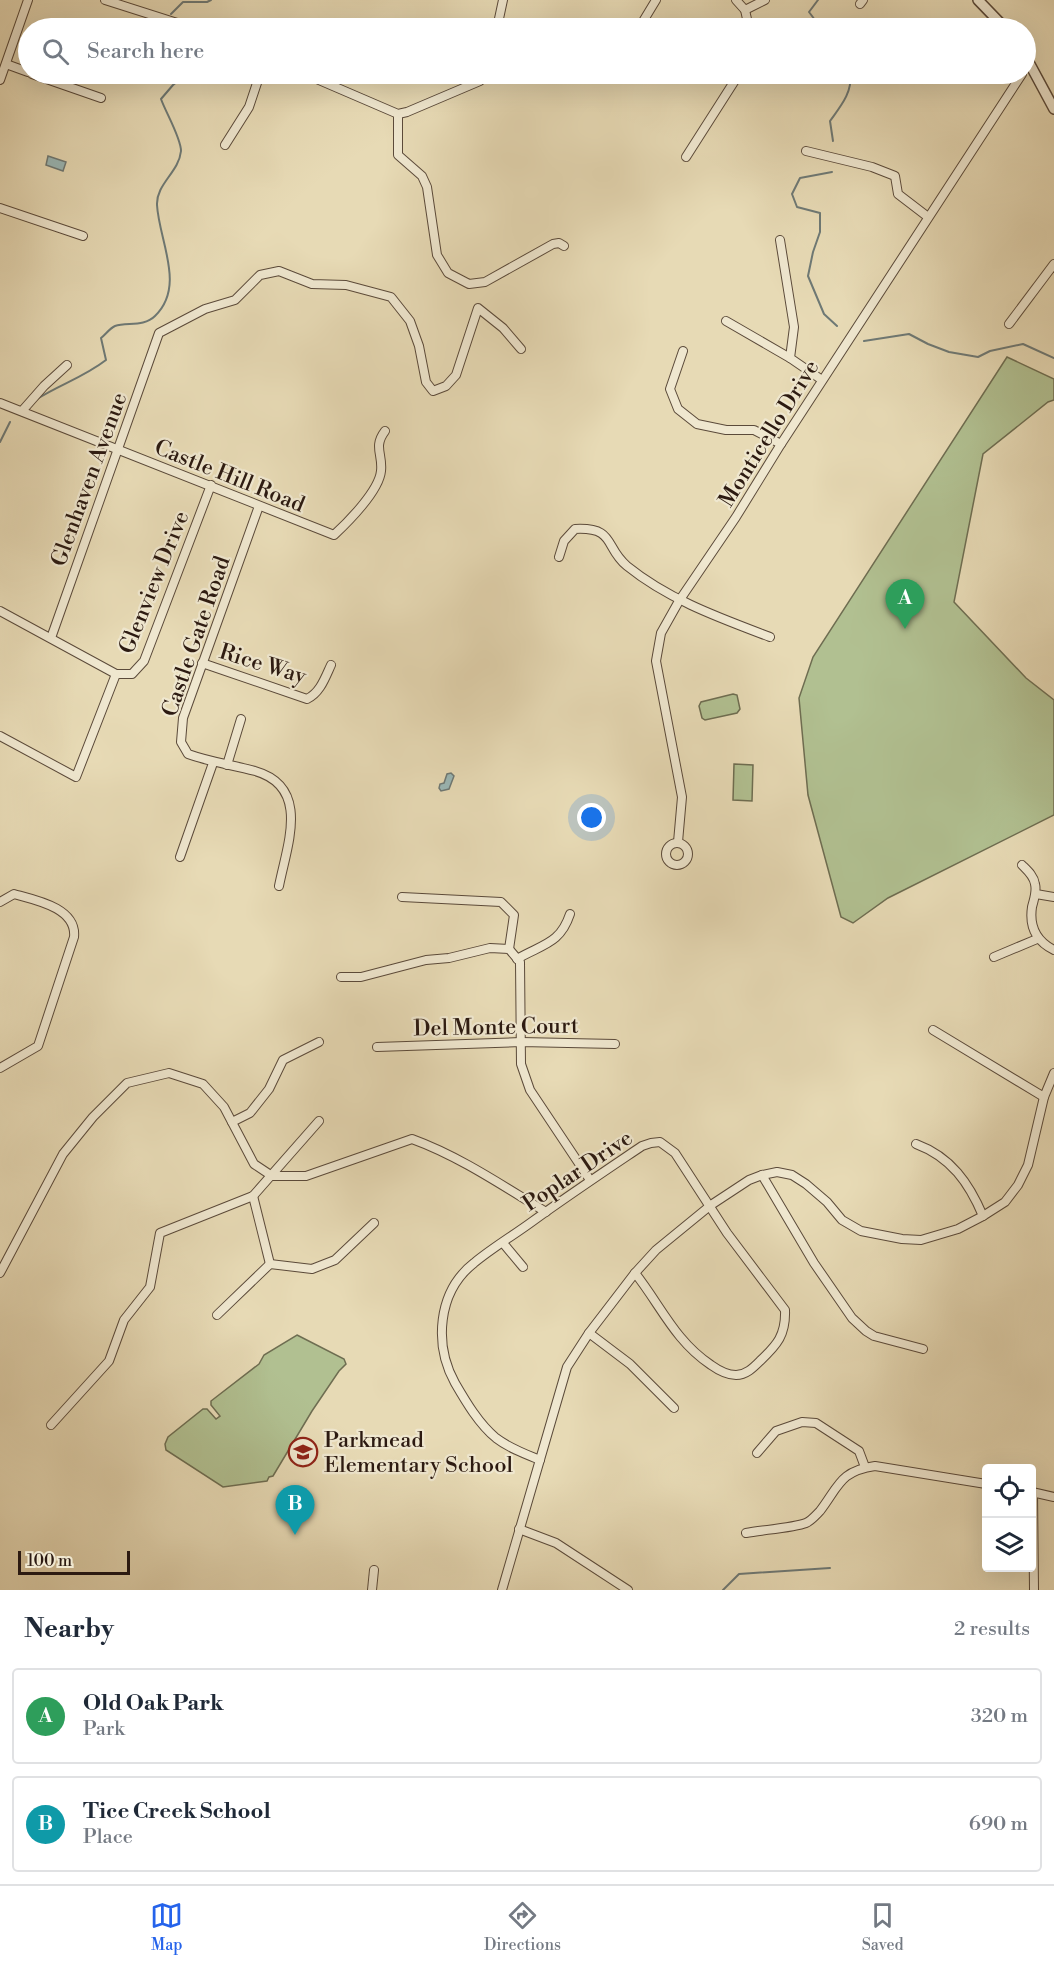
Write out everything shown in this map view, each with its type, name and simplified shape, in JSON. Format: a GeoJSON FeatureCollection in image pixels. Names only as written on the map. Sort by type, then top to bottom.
{"type":"FeatureCollection","features":[{"type":"Feature","properties":{"kind":"street"},"geometry":{"type":"LineString","coordinates":[[22,18],[28,0]]}},
{"type":"Feature","properties":{"kind":"street"},"geometry":{"type":"LineString","coordinates":[[105,0],[162,18]]}},
{"type":"Feature","properties":{"kind":"street"},"geometry":{"type":"LineString","coordinates":[[499,18],[503,0]]}},
{"type":"Feature","properties":{"kind":"street"},"geometry":{"type":"LineString","coordinates":[[645,18],[656,0]]}},
{"type":"Feature","properties":{"kind":"street"},"geometry":{"type":"LineString","coordinates":[[736,0],[745,10],[747,18]]}},
{"type":"Feature","properties":{"kind":"street"},"geometry":{"type":"LineString","coordinates":[[745,10],[765,0]]}},
{"type":"Feature","properties":{"kind":"street"},"geometry":{"type":"LineString","coordinates":[[978,0],[995,18]]}},
{"type":"Feature","properties":{"kind":"street"},"geometry":{"type":"LineString","coordinates":[[0,80],[18,29]]}},
{"type":"Feature","properties":{"kind":"street"},"geometry":{"type":"LineString","coordinates":[[6,64],[18,68]]}},
{"type":"Feature","properties":{"kind":"street"},"geometry":{"type":"LineString","coordinates":[[1036,76],[1053,103]]}},
{"type":"Feature","properties":{"kind":"street"},"geometry":{"type":"LineString","coordinates":[[61,84],[101,98]]}},
{"type":"Feature","properties":{"kind":"street"},"geometry":{"type":"LineString","coordinates":[[225,145],[249,107],[257,84]]}},
{"type":"Feature","properties":{"kind":"street"},"geometry":{"type":"LineString","coordinates":[[329,84],[398,114],[408,112],[473,84]]}},
{"type":"Feature","properties":{"kind":"street"},"geometry":{"type":"LineString","coordinates":[[686,157],[733,84]]}},
{"type":"Feature","properties":{"kind":"street","name":"Monticello Drive"},"geometry":{"type":"LineString","coordinates":[[678,842],[682,797],[656,661],[661,633],[679,601],[736,517],[822,380],[1015,84]]}},
{"type":"Feature","properties":{"kind":"street"},"geometry":{"type":"LineString","coordinates":[[398,114],[398,155],[422,176],[427,187],[437,255],[448,273],[469,284],[485,282],[553,244],[559,243],[564,246]]}},
{"type":"Feature","properties":{"kind":"street"},"geometry":{"type":"LineString","coordinates":[[806,151],[872,167],[895,176],[898,194],[928,217]]}},
{"type":"Feature","properties":{"kind":"street"},"geometry":{"type":"LineString","coordinates":[[0,208],[83,236]]}},
{"type":"Feature","properties":{"kind":"street"},"geometry":{"type":"LineString","coordinates":[[780,240],[794,327],[790,358]]}},
{"type":"Feature","properties":{"kind":"street"},"geometry":{"type":"LineString","coordinates":[[1008,324],[1054,264]]}},
{"type":"Feature","properties":{"kind":"street","name":"Glenhaven Avenue"},"geometry":{"type":"LineString","coordinates":[[51,638],[159,333],[205,309],[236,300],[260,275],[279,271],[312,284],[346,285],[391,297],[410,321],[419,346],[426,382],[433,391],[446,386],[456,375],[478,308],[503,328],[521,349]]}},
{"type":"Feature","properties":{"kind":"street"},"geometry":{"type":"LineString","coordinates":[[726,321],[790,358],[822,380]]}},
{"type":"Feature","properties":{"kind":"street"},"geometry":{"type":"LineString","coordinates":[[683,351],[670,389],[678,409],[696,424],[726,430],[754,430],[781,444]]}},
{"type":"Feature","properties":{"kind":"street"},"geometry":{"type":"LineString","coordinates":[[22,411],[67,365]]}},
{"type":"Feature","properties":{"kind":"street","name":"Castle Hill Road"},"geometry":{"type":"LineString","coordinates":[[0,403],[333,535],[356,513],[379,478],[381,460],[378,444],[385,431]]}},
{"type":"Feature","properties":{"kind":"street","name":"Glenview Drive"},"geometry":{"type":"LineString","coordinates":[[0,736],[76,777],[116,674],[132,674],[144,661],[211,485]]}},
{"type":"Feature","properties":{"kind":"street","name":"Castle Gate Road"},"geometry":{"type":"LineString","coordinates":[[259,506],[183,718],[182,742],[188,754],[213,763],[258,772],[276,782],[287,793],[292,808],[290,831],[279,886]]}},
{"type":"Feature","properties":{"kind":"street"},"geometry":{"type":"LineString","coordinates":[[559,557],[564,542],[575,529],[591,529],[605,535],[625,565],[679,601],[770,637]]}},
{"type":"Feature","properties":{"kind":"street"},"geometry":{"type":"LineString","coordinates":[[0,611],[116,674]]}},
{"type":"Feature","properties":{"kind":"street","name":"Rice Way"},"geometry":{"type":"LineString","coordinates":[[202,663],[307,699],[314,696],[321,687],[331,665]]}},
{"type":"Feature","properties":{"kind":"street"},"geometry":{"type":"LineString","coordinates":[[227,765],[241,719]]}},
{"type":"Feature","properties":{"kind":"street"},"geometry":{"type":"LineString","coordinates":[[180,857],[213,763]]}},
{"type":"Feature","properties":{"kind":"street"},"geometry":{"type":"LineString","coordinates":[[1022,864],[1035,882],[1036,894],[1032,908],[1032,923],[1037,939],[1054,950]]}},
{"type":"Feature","properties":{"kind":"street"},"geometry":{"type":"LineString","coordinates":[[0,902],[14,894],[36,900],[61,911],[72,921],[75,928],[38,1046],[0,1068]]}},
{"type":"Feature","properties":{"kind":"street"},"geometry":{"type":"LineString","coordinates":[[1036,894],[1054,897]]}},
{"type":"Feature","properties":{"kind":"street"},"geometry":{"type":"LineString","coordinates":[[402,897],[501,902],[514,915],[509,950]]}},
{"type":"Feature","properties":{"kind":"street"},"geometry":{"type":"LineString","coordinates":[[517,959],[557,937],[564,930],[570,914]]}},
{"type":"Feature","properties":{"kind":"street"},"geometry":{"type":"LineString","coordinates":[[994,957],[1037,939]]}},
{"type":"Feature","properties":{"kind":"street"},"geometry":{"type":"LineString","coordinates":[[341,977],[361,977],[426,960],[449,958],[490,948],[509,950],[520,962],[521,1064],[530,1090],[590,1180]]}},
{"type":"Feature","properties":{"kind":"street"},"geometry":{"type":"LineString","coordinates":[[933,1030],[1044,1097]]}},
{"type":"Feature","properties":{"kind":"street"},"geometry":{"type":"LineString","coordinates":[[232,1122],[250,1113],[269,1089],[283,1060],[319,1042]]}},
{"type":"Feature","properties":{"kind":"street","name":"Del Monte Court"},"geometry":{"type":"LineString","coordinates":[[377,1047],[521,1042],[615,1044]]}},
{"type":"Feature","properties":{"kind":"street"},"geometry":{"type":"LineString","coordinates":[[0,1273],[63,1154],[93,1117],[127,1083],[169,1073],[203,1084],[224,1107],[254,1164],[272,1176],[306,1176],[412,1139],[427,1144],[491,1178],[546,1212]]}},
{"type":"Feature","properties":{"kind":"street"},"geometry":{"type":"LineString","coordinates":[[502,1590],[567,1367],[589,1333],[634,1273],[656,1250],[711,1205],[749,1180],[777,1172],[792,1175],[806,1184],[827,1202],[842,1220],[861,1231],[902,1239],[921,1239],[939,1236],[958,1229],[1005,1202],[1018,1185],[1028,1164],[1044,1097],[1054,1073]]}},
{"type":"Feature","properties":{"kind":"street"},"geometry":{"type":"LineString","coordinates":[[51,1425],[109,1362],[124,1320],[150,1287],[160,1233],[253,1196],[319,1121]]}},
{"type":"Feature","properties":{"kind":"street","name":"Poplar Drive"},"geometry":{"type":"LineString","coordinates":[[540,1460],[509,1446],[483,1426],[447,1368],[442,1352],[441,1333],[444,1311],[454,1286],[472,1264],[642,1146],[660,1142],[675,1152],[727,1233],[785,1310],[785,1326],[781,1338],[748,1372],[736,1375],[721,1371],[687,1347],[634,1273]]}},
{"type":"Feature","properties":{"kind":"street"},"geometry":{"type":"LineString","coordinates":[[916,1144],[930,1149],[957,1171],[976,1199],[983,1216]]}},
{"type":"Feature","properties":{"kind":"street"},"geometry":{"type":"LineString","coordinates":[[762,1175],[814,1263],[852,1318],[874,1336],[923,1349]]}},
{"type":"Feature","properties":{"kind":"street"},"geometry":{"type":"LineString","coordinates":[[253,1196],[270,1264]]}},
{"type":"Feature","properties":{"kind":"street"},"geometry":{"type":"LineString","coordinates":[[270,1264],[312,1269],[335,1260],[374,1223]]}},
{"type":"Feature","properties":{"kind":"street"},"geometry":{"type":"LineString","coordinates":[[503,1243],[523,1267]]}},
{"type":"Feature","properties":{"kind":"street"},"geometry":{"type":"LineString","coordinates":[[217,1315],[270,1264]]}},
{"type":"Feature","properties":{"kind":"street"},"geometry":{"type":"LineString","coordinates":[[589,1333],[630,1364],[674,1408]]}},
{"type":"Feature","properties":{"kind":"street"},"geometry":{"type":"LineString","coordinates":[[758,1454],[776,1431],[802,1422],[816,1423],[859,1451],[865,1467]]}},
{"type":"Feature","properties":{"kind":"street"},"geometry":{"type":"LineString","coordinates":[[746,1533],[807,1523],[816,1516],[844,1477],[865,1467],[875,1466],[982,1483]]}},
{"type":"Feature","properties":{"kind":"street"},"geometry":{"type":"LineString","coordinates":[[1036,1493],[1054,1497]]}},
{"type":"Feature","properties":{"kind":"street"},"geometry":{"type":"LineString","coordinates":[[1033,1518],[1034,1590]]}},
{"type":"Feature","properties":{"kind":"street"},"geometry":{"type":"LineString","coordinates":[[519,1529],[556,1543],[628,1590]]}},
{"type":"Feature","properties":{"kind":"street"},"geometry":{"type":"LineString","coordinates":[[372,1590],[374,1570]]}},
{"type":"Feature","properties":{"kind":"green space"},"geometry":{"type":"Polygon","coordinates":[[[1007,357],[1054,379],[1054,400],[1048,402],[983,454],[954,602],[1026,678],[1054,700],[1054,815],[888,898],[853,923],[841,917],[808,795],[799,698],[813,657],[1007,357]]]}},
{"type":"Feature","properties":{"kind":"green space"},"geometry":{"type":"Polygon","coordinates":[[[737,695],[740,709],[737,713],[705,720],[702,718],[699,706],[701,702],[737,695]]]}},
{"type":"Feature","properties":{"kind":"green space"},"geometry":{"type":"Polygon","coordinates":[[[734,764],[753,765],[752,801],[733,800],[734,764]]]}},
{"type":"Feature","properties":{"kind":"green space"},"geometry":{"type":"Polygon","coordinates":[[[297,1335],[344,1359],[346,1364],[312,1411],[273,1476],[267,1481],[223,1487],[166,1450],[165,1444],[168,1437],[203,1409],[207,1409],[216,1419],[220,1416],[211,1405],[211,1401],[259,1364],[264,1355],[297,1335]]]}},
{"type":"Feature","properties":{"kind":"water"},"geometry":{"type":"Polygon","coordinates":[[[48,156],[66,162],[63,171],[46,165],[48,156]]]}},
{"type":"Feature","properties":{"kind":"water"},"geometry":{"type":"Polygon","coordinates":[[[451,773],[454,776],[449,789],[441,791],[440,784],[444,783],[447,774],[451,773]]]}},
{"type":"Feature","properties":{"kind":"waterway"},"geometry":{"type":"LineString","coordinates":[[171,14],[183,2],[211,0]]}},
{"type":"Feature","properties":{"kind":"waterway"},"geometry":{"type":"LineString","coordinates":[[814,18],[809,12],[818,0]]}},
{"type":"Feature","properties":{"kind":"waterway"},"geometry":{"type":"LineString","coordinates":[[37,399],[106,360],[101,338],[111,328],[146,322],[155,316],[164,304],[169,291],[170,277],[157,205],[160,191],[176,165],[181,151],[161,99],[174,84]]}},
{"type":"Feature","properties":{"kind":"waterway"},"geometry":{"type":"LineString","coordinates":[[833,141],[830,121],[842,105],[850,84]]}},
{"type":"Feature","properties":{"kind":"waterway"},"geometry":{"type":"LineString","coordinates":[[832,172],[800,178],[792,194],[797,207],[820,213],[820,232],[808,276],[824,314],[837,326]]}},
{"type":"Feature","properties":{"kind":"waterway"},"geometry":{"type":"LineString","coordinates":[[864,341],[909,334],[949,352],[978,357],[990,351],[1023,344],[1054,358]]}},
{"type":"Feature","properties":{"kind":"waterway"},"geometry":{"type":"LineString","coordinates":[[0,442],[10,422]]}},
{"type":"Feature","properties":{"kind":"waterway"},"geometry":{"type":"LineString","coordinates":[[723,1590],[739,1574],[830,1568]]}},
{"type":"Feature","properties":{"kind":"place","name":"Old Oak Park"},"geometry":{"type":"Point","coordinates":[905,629]}},
{"type":"Feature","properties":{"kind":"place","name":"Parkmead Elementary School"},"geometry":{"type":"Point","coordinates":[303,1452]}},
{"type":"Feature","properties":{"kind":"place","name":"Tice Creek School"},"geometry":{"type":"Point","coordinates":[295,1535]}}]}
